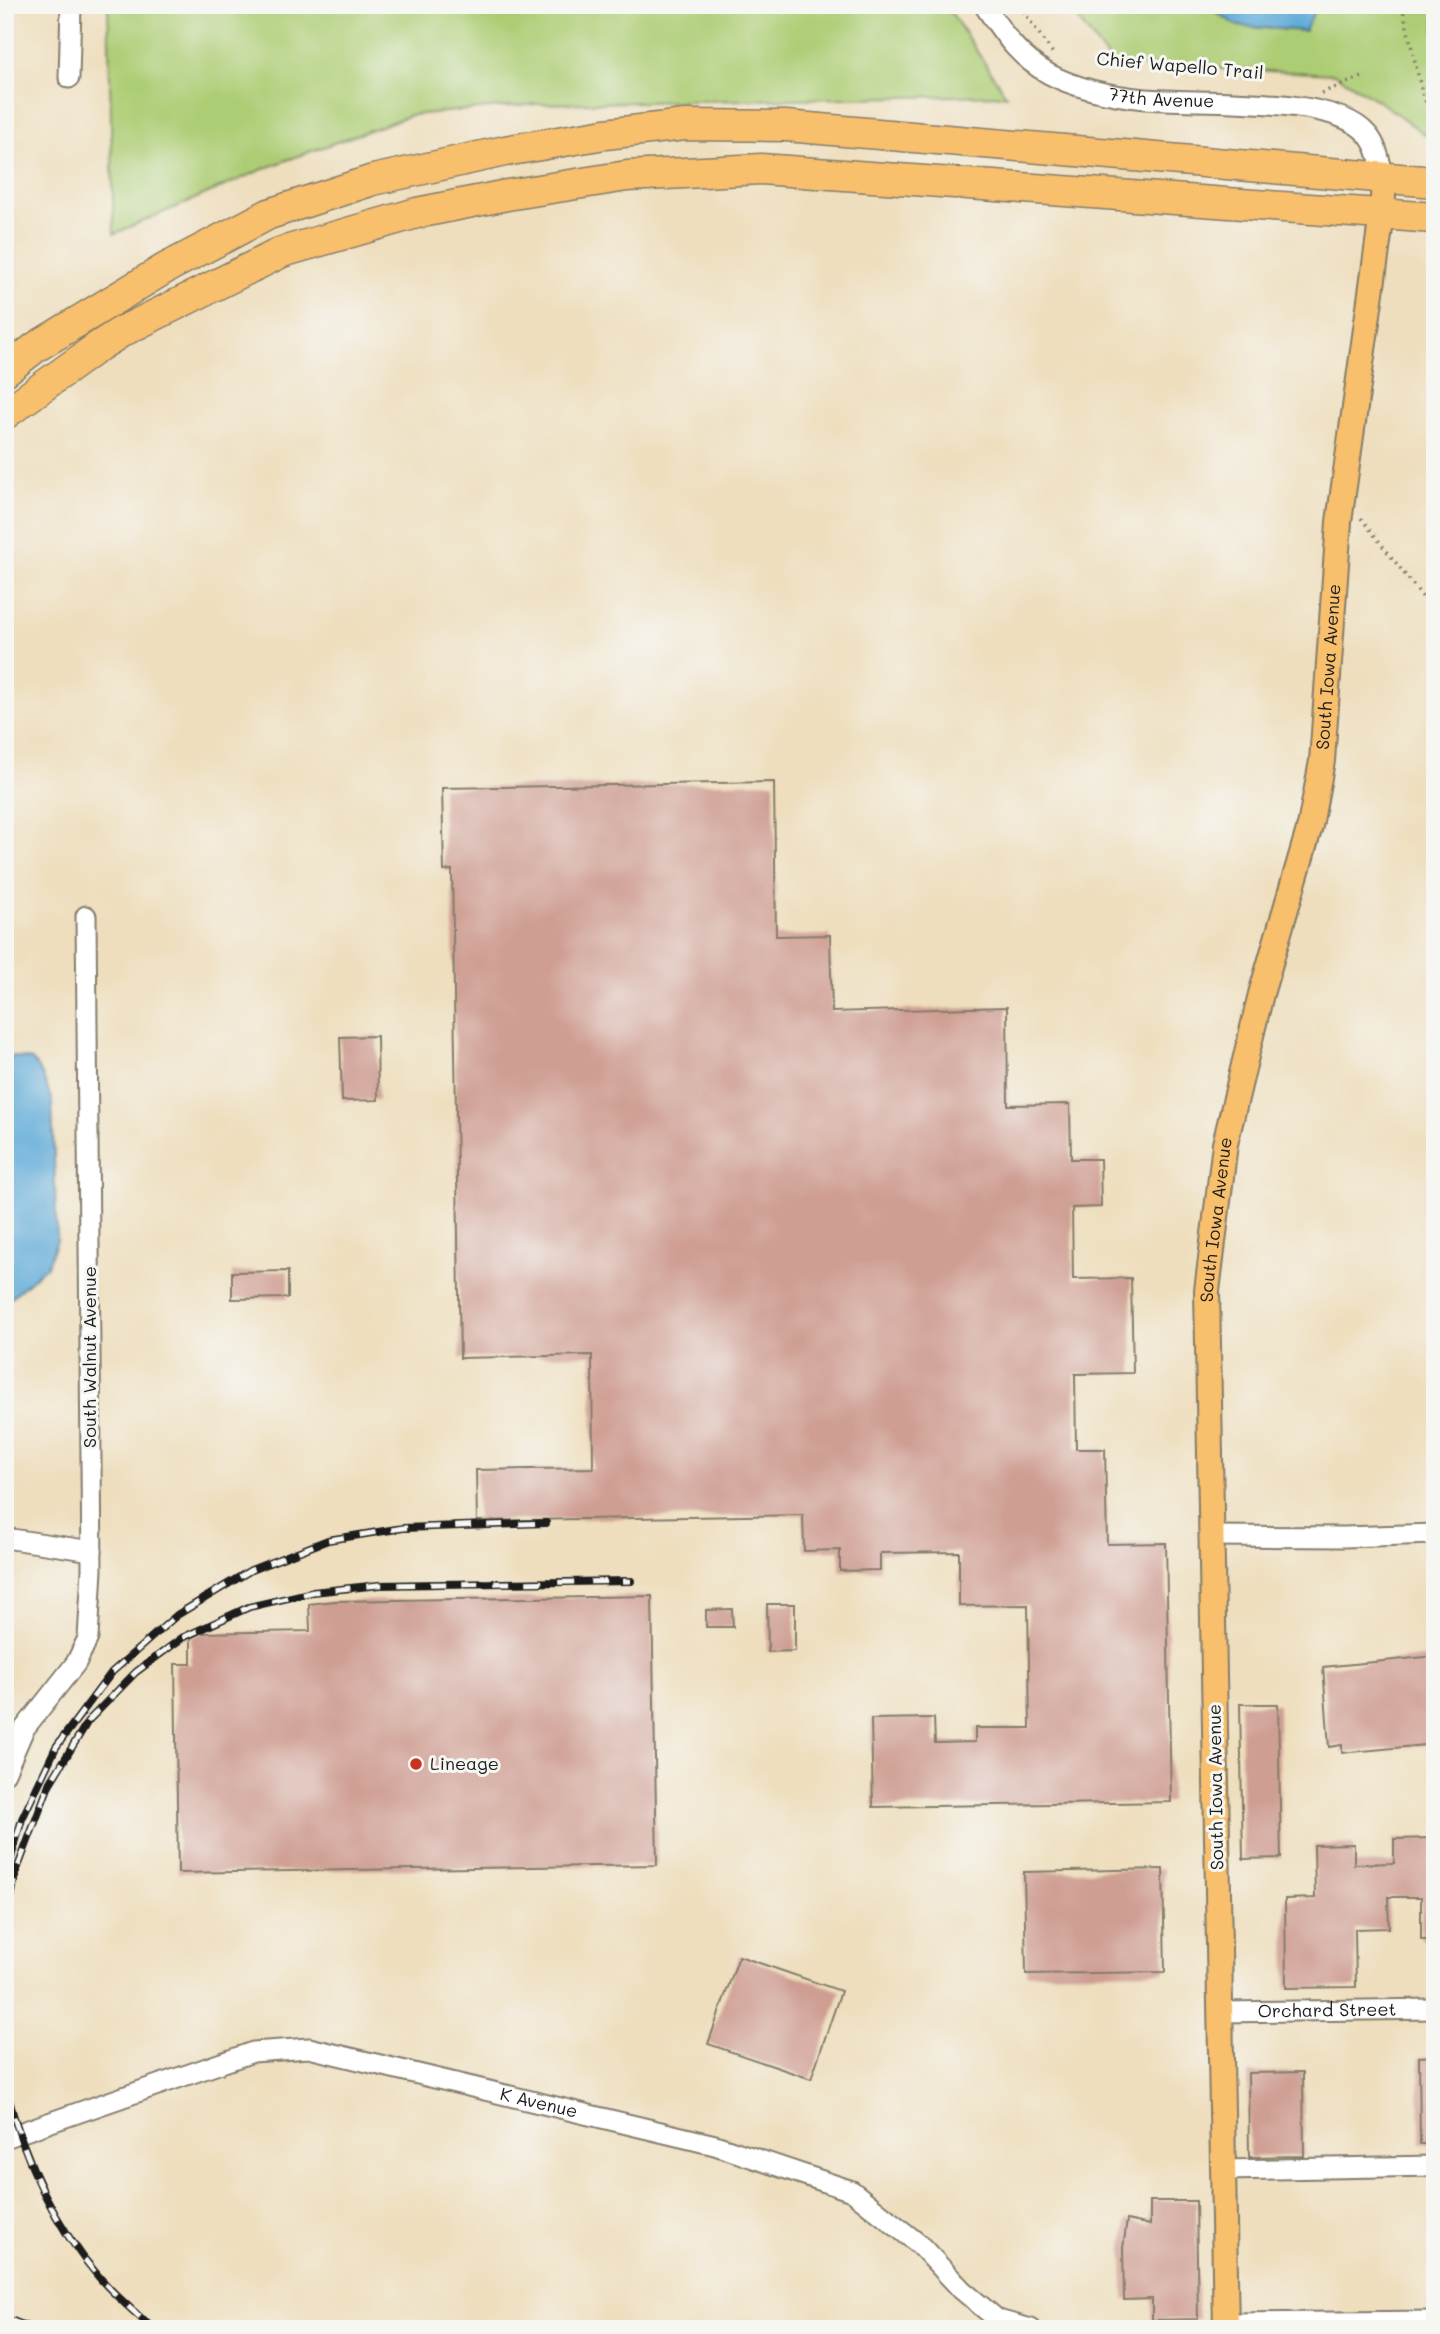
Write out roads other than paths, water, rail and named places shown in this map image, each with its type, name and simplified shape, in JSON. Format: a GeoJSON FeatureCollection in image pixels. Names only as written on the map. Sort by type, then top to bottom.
{"type":"FeatureCollection","features":[{"type":"Feature","properties":{"kind":"highway"},"geometry":{"type":"LineString","coordinates":[[5,371],[36,347],[166,268],[269,214],[373,180],[505,151],[605,134],[685,125],[786,126],[1435,183]]}},
{"type":"Feature","properties":{"kind":"highway"},"geometry":{"type":"LineString","coordinates":[[5,414],[121,332],[282,252],[417,213],[507,195],[627,176],[761,169],[1435,218]]}},
{"type":"Feature","properties":{"kind":"main road","name":"South Iowa Avenue"},"geometry":{"type":"LineString","coordinates":[[1226,2326],[1208,1291],[1225,1144],[1261,994],[1310,826],[1322,761],[1339,522],[1382,214],[1384,178]]}},
{"type":"Feature","properties":{"kind":"street"},"geometry":{"type":"LineString","coordinates":[[69,78],[71,5]]}},
{"type":"Feature","properties":{"kind":"street","name":"77th Avenue"},"geometry":{"type":"LineString","coordinates":[[984,5],[1016,51],[1049,74],[1082,87],[1144,99],[1307,107],[1335,113],[1366,131]]}},
{"type":"Feature","properties":{"kind":"street","name":"South Iowa Avenue"},"geometry":{"type":"LineString","coordinates":[[1366,131],[1375,145],[1384,178]]}},
{"type":"Feature","properties":{"kind":"street","name":"South Walnut Avenue"},"geometry":{"type":"LineString","coordinates":[[5,1773],[24,1729],[76,1663],[88,1638],[92,1551],[86,916]]}},
{"type":"Feature","properties":{"kind":"street"},"geometry":{"type":"LineString","coordinates":[[1212,1536],[1344,1537],[1435,1534]]}},
{"type":"Feature","properties":{"kind":"street"},"geometry":{"type":"LineString","coordinates":[[5,1538],[92,1551]]}},
{"type":"Feature","properties":{"kind":"street","name":"Orchard Street"},"geometry":{"type":"LineString","coordinates":[[1220,2012],[1435,2009]]}},
{"type":"Feature","properties":{"kind":"street","name":"K Avenue"},"geometry":{"type":"LineString","coordinates":[[5,2138],[253,2052],[309,2048],[715,2146],[852,2191],[920,2245],[962,2290],[998,2320],[1031,2329]]}},
{"type":"Feature","properties":{"kind":"street"},"geometry":{"type":"LineString","coordinates":[[1223,2171],[1435,2166]]}},
{"type":"Feature","properties":{"kind":"street"},"geometry":{"type":"LineString","coordinates":[[1226,2326],[1435,2320]]}},
{"type":"Feature","properties":{"kind":"water"},"geometry":{"type":"Polygon","coordinates":[[[1205,5],[1317,5],[1305,31],[1238,26],[1205,5]]]}},
{"type":"Feature","properties":{"kind":"water"},"geometry":{"type":"Polygon","coordinates":[[[5,1055],[32,1060],[42,1074],[52,1101],[57,1240],[47,1266],[5,1303],[5,1055]]]}},
{"type":"Feature","properties":{"kind":"railway"},"geometry":{"type":"LineString","coordinates":[[8,1868],[22,1819],[56,1747],[112,1672],[177,1615],[251,1570],[328,1540],[403,1528],[546,1523]]}},
{"type":"Feature","properties":{"kind":"railway"},"geometry":{"type":"LineString","coordinates":[[5,1928],[16,1872],[49,1785],[88,1721],[136,1672],[182,1638],[249,1607],[313,1592],[379,1585],[631,1581]]}},
{"type":"Feature","properties":{"kind":"railway"},"geometry":{"type":"LineString","coordinates":[[5,2086],[30,2163],[67,2234],[105,2284],[153,2329]]}},
{"type":"Feature","properties":{"kind":"railway"},"geometry":{"type":"LineString","coordinates":[[5,2318],[33,2329]]}},
{"type":"Feature","properties":{"kind":"place","name":"Lineage"},"geometry":{"type":"Point","coordinates":[416,1764]}}]}
